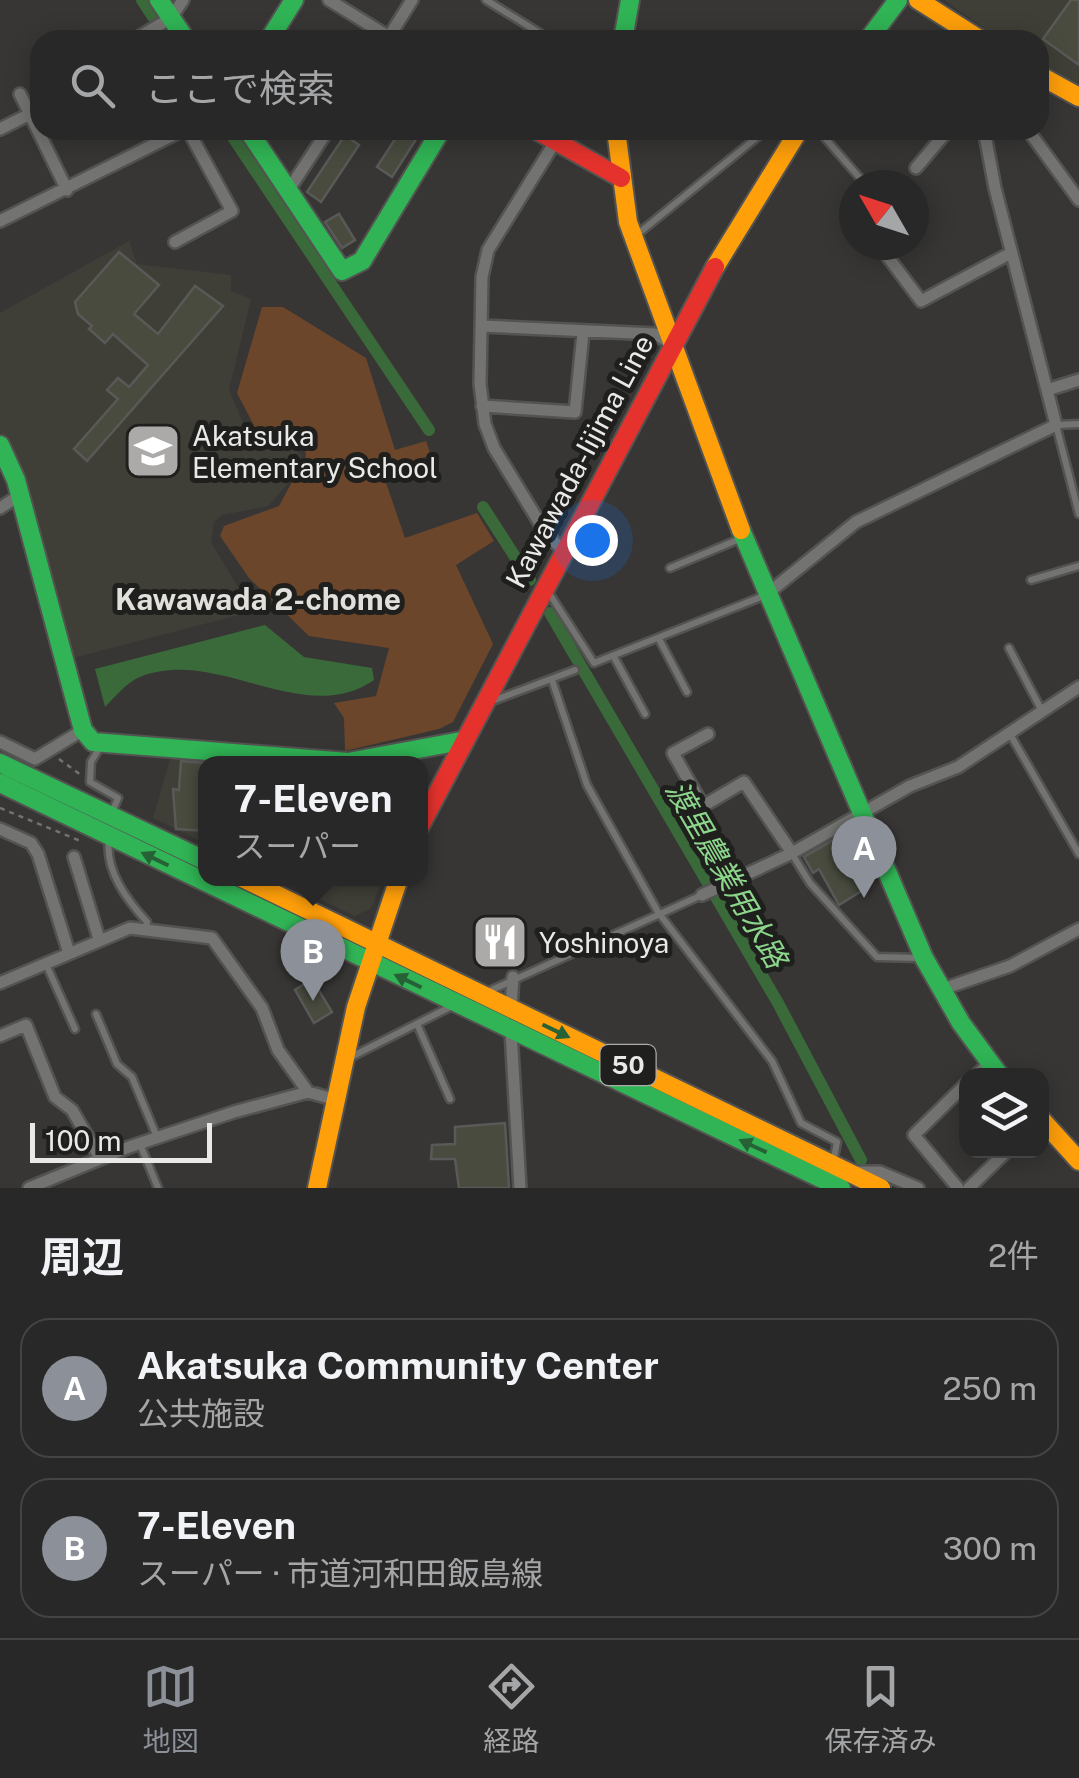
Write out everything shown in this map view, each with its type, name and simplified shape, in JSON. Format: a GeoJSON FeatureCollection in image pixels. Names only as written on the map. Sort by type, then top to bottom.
{"type":"FeatureCollection","features":[{"type":"Feature","properties":{"kind":"main road"},"geometry":{"type":"LineString","coordinates":[[159,0],[180,30]]}},
{"type":"Feature","properties":{"kind":"main road"},"geometry":{"type":"LineString","coordinates":[[275,30],[294,0]]}},
{"type":"Feature","properties":{"kind":"main road"},"geometry":{"type":"LineString","coordinates":[[625,30],[630,0]]}},
{"type":"Feature","properties":{"kind":"main road"},"geometry":{"type":"LineString","coordinates":[[876,30],[898,0]]}},
{"type":"Feature","properties":{"kind":"main road"},"geometry":{"type":"LineString","coordinates":[[927,2],[957,30]]}},
{"type":"Feature","properties":{"kind":"main road"},"geometry":{"type":"LineString","coordinates":[[1049,80],[1079,97]]}},
{"type":"Feature","properties":{"kind":"main road"},"geometry":{"type":"LineString","coordinates":[[255,140],[342,271],[354,269],[436,140]]}},
{"type":"Feature","properties":{"kind":"main road"},"geometry":{"type":"LineString","coordinates":[[552,140],[621,178]]}},
{"type":"Feature","properties":{"kind":"main road"},"geometry":{"type":"LineString","coordinates":[[617,140],[633,238],[744,537],[924,958],[986,1068]]}},
{"type":"Feature","properties":{"kind":"main road","name":"Kawawada-Iijima Line"},"geometry":{"type":"LineString","coordinates":[[428,809],[672,344],[740,221],[793,140]]}},
{"type":"Feature","properties":{"kind":"main road"},"geometry":{"type":"LineString","coordinates":[[0,445],[20,495],[83,730],[93,742],[271,756]]}},
{"type":"Feature","properties":{"kind":"main road"},"geometry":{"type":"LineString","coordinates":[[380,756],[461,741]]}},
{"type":"Feature","properties":{"kind":"main road","name":"50"},"geometry":{"type":"LineString","coordinates":[[0,764],[109,844],[198,885]]}},
{"type":"Feature","properties":{"kind":"main road","name":"50"},"geometry":{"type":"LineString","coordinates":[[0,783],[29,787],[110,816],[198,857]]}},
{"type":"Feature","properties":{"kind":"main road","name":"50"},"geometry":{"type":"LineString","coordinates":[[201,886],[848,1182],[881,1188]]}},
{"type":"Feature","properties":{"kind":"main road","name":"50"},"geometry":{"type":"LineString","coordinates":[[258,886],[831,1164],[848,1182]]}},
{"type":"Feature","properties":{"kind":"main road"},"geometry":{"type":"LineString","coordinates":[[317,1188],[332,1098],[374,942],[396,886]]}},
{"type":"Feature","properties":{"kind":"main road"},"geometry":{"type":"LineString","coordinates":[[1049,1128],[1079,1160]]}},
{"type":"Feature","properties":{"kind":"street"},"geometry":{"type":"LineString","coordinates":[[151,30],[172,18],[183,0]]}},
{"type":"Feature","properties":{"kind":"street"},"geometry":{"type":"LineString","coordinates":[[329,0],[376,30]]}},
{"type":"Feature","properties":{"kind":"street"},"geometry":{"type":"LineString","coordinates":[[395,30],[412,0]]}},
{"type":"Feature","properties":{"kind":"street"},"geometry":{"type":"LineString","coordinates":[[0,129],[30,114],[20,94]]}},
{"type":"Feature","properties":{"kind":"street"},"geometry":{"type":"LineString","coordinates":[[43,140],[67,190]]}},
{"type":"Feature","properties":{"kind":"street"},"geometry":{"type":"LineString","coordinates":[[0,221],[67,190],[152,140]]}},
{"type":"Feature","properties":{"kind":"street"},"geometry":{"type":"LineString","coordinates":[[175,242],[232,211],[192,140]]}},
{"type":"Feature","properties":{"kind":"street"},"geometry":{"type":"LineString","coordinates":[[288,190],[321,140]]}},
{"type":"Feature","properties":{"kind":"street"},"geometry":{"type":"LineString","coordinates":[[916,168],[940,140]]}},
{"type":"Feature","properties":{"kind":"street"},"geometry":{"type":"LineString","coordinates":[[767,594],[856,522],[1056,425],[986,140]]}},
{"type":"Feature","properties":{"kind":"street"},"geometry":{"type":"LineString","coordinates":[[1035,140],[1079,200]]}},
{"type":"Feature","properties":{"kind":"street"},"geometry":{"type":"LineString","coordinates":[[555,142],[488,250],[482,277],[482,406],[494,448],[548,535],[563,550]]}},
{"type":"Feature","properties":{"kind":"street"},"geometry":{"type":"LineString","coordinates":[[891,260],[921,301],[1012,254]]}},
{"type":"Feature","properties":{"kind":"street"},"geometry":{"type":"LineString","coordinates":[[481,326],[654,334],[672,344]]}},
{"type":"Feature","properties":{"kind":"street"},"geometry":{"type":"LineString","coordinates":[[482,406],[574,412],[583,332]]}},
{"type":"Feature","properties":{"kind":"street"},"geometry":{"type":"LineString","coordinates":[[1047,390],[1079,380]]}},
{"type":"Feature","properties":{"kind":"street"},"geometry":{"type":"LineString","coordinates":[[0,508],[20,495]]}},
{"type":"Feature","properties":{"kind":"street"},"geometry":{"type":"LineString","coordinates":[[702,895],[792,853],[861,812],[958,767],[1042,712],[1077,695]]}},
{"type":"Feature","properties":{"kind":"street"},"geometry":{"type":"LineString","coordinates":[[0,742],[35,759],[51,753],[83,730]]}},
{"type":"Feature","properties":{"kind":"street"},"geometry":{"type":"LineString","coordinates":[[708,734],[673,752],[704,806],[744,782],[792,853]]}},
{"type":"Feature","properties":{"kind":"street"},"geometry":{"type":"LineString","coordinates":[[0,828],[31,844],[38,854],[68,954]]}},
{"type":"Feature","properties":{"kind":"street"},"geometry":{"type":"LineString","coordinates":[[74,857],[99,939]]}},
{"type":"Feature","properties":{"kind":"street"},"geometry":{"type":"LineString","coordinates":[[0,983],[99,939],[146,927],[212,938],[262,1008],[278,1050],[308,1092]]}},
{"type":"Feature","properties":{"kind":"street"},"geometry":{"type":"LineString","coordinates":[[940,990],[1010,966],[1079,929]]}},
{"type":"Feature","properties":{"kind":"street"},"geometry":{"type":"LineString","coordinates":[[511,1008],[513,978]]}},
{"type":"Feature","properties":{"kind":"street"},"geometry":{"type":"LineString","coordinates":[[0,1036],[26,1025],[55,1097],[72,1110],[100,1158]]}},
{"type":"Feature","properties":{"kind":"street"},"geometry":{"type":"LineString","coordinates":[[511,1031],[520,1188]]}},
{"type":"Feature","properties":{"kind":"street"},"geometry":{"type":"LineString","coordinates":[[958,1188],[914,1135],[959,1091]]}},
{"type":"Feature","properties":{"kind":"street"},"geometry":{"type":"LineString","coordinates":[[29,1188],[157,1138],[308,1092],[332,1098]]}},
{"type":"Feature","properties":{"kind":"street"},"geometry":{"type":"LineString","coordinates":[[969,1188],[1000,1158]]}},
{"type":"Feature","properties":{"kind":"street"},"geometry":{"type":"LineString","coordinates":[[848,1182],[861,1170],[880,1172],[918,1188]]}},
{"type":"Feature","properties":{"kind":"lane"},"geometry":{"type":"LineString","coordinates":[[486,0],[535,30]]}},
{"type":"Feature","properties":{"kind":"lane"},"geometry":{"type":"LineString","coordinates":[[633,238],[754,140]]}},
{"type":"Feature","properties":{"kind":"lane"},"geometry":{"type":"LineString","coordinates":[[827,140],[853,170]]}},
{"type":"Feature","properties":{"kind":"lane"},"geometry":{"type":"LineString","coordinates":[[1079,424],[1056,425],[1079,514]]}},
{"type":"Feature","properties":{"kind":"lane"},"geometry":{"type":"LineString","coordinates":[[670,568],[744,537]]}},
{"type":"Feature","properties":{"kind":"lane"},"geometry":{"type":"LineString","coordinates":[[1032,580],[1079,566]]}},
{"type":"Feature","properties":{"kind":"lane"},"geometry":{"type":"LineString","coordinates":[[544,585],[594,663],[767,594]]}},
{"type":"Feature","properties":{"kind":"lane"},"geometry":{"type":"LineString","coordinates":[[659,639],[688,692]]}},
{"type":"Feature","properties":{"kind":"lane"},"geometry":{"type":"LineString","coordinates":[[1009,648],[1042,712]]}},
{"type":"Feature","properties":{"kind":"lane"},"geometry":{"type":"LineString","coordinates":[[614,657],[645,714]]}},
{"type":"Feature","properties":{"kind":"lane"},"geometry":{"type":"LineString","coordinates":[[481,703],[498,702],[575,670]]}},
{"type":"Feature","properties":{"kind":"lane"},"geometry":{"type":"LineString","coordinates":[[552,680],[587,784],[658,912],[772,1061],[801,1123],[837,1142],[839,1148],[831,1164]]}},
{"type":"Feature","properties":{"kind":"lane"},"geometry":{"type":"LineString","coordinates":[[1010,734],[1079,854]]}},
{"type":"Feature","properties":{"kind":"lane"},"geometry":{"type":"LineString","coordinates":[[103,743],[90,762],[90,782],[118,798],[110,816]]}},
{"type":"Feature","properties":{"kind":"lane"},"geometry":{"type":"LineString","coordinates":[[109,844],[123,892],[147,922],[146,927]]}},
{"type":"Feature","properties":{"kind":"lane"},"geometry":{"type":"LineString","coordinates":[[792,853],[810,883],[878,957],[924,958]]}},
{"type":"Feature","properties":{"kind":"lane"},"geometry":{"type":"LineString","coordinates":[[342,1062],[455,1004],[702,895]]}},
{"type":"Feature","properties":{"kind":"lane"},"geometry":{"type":"LineString","coordinates":[[46,963],[75,1029]]}},
{"type":"Feature","properties":{"kind":"lane"},"geometry":{"type":"LineString","coordinates":[[96,1014],[118,1064],[132,1077],[157,1138]]}},
{"type":"Feature","properties":{"kind":"lane"},"geometry":{"type":"LineString","coordinates":[[417,1024],[450,1099]]}},
{"type":"Feature","properties":{"kind":"lane"},"geometry":{"type":"LineString","coordinates":[[140,1144],[158,1188]]}},
{"type":"Feature","properties":{"kind":"path"},"geometry":{"type":"LineString","coordinates":[[51,753],[90,782]]}},
{"type":"Feature","properties":{"kind":"path"},"geometry":{"type":"LineString","coordinates":[[0,808],[109,844]]}},
{"type":"Feature","properties":{"kind":"shaded area"},"geometry":{"type":"Polygon","coordinates":[[[944,0],[1079,0],[1079,86],[1049,70],[1049,30],[987,30],[944,0]]]}},
{"type":"Feature","properties":{"kind":"shaded area","name":"Akatsuka Elementary School"},"geometry":{"type":"Polygon","coordinates":[[[129,241],[137,264],[231,275],[231,291],[251,299],[229,390],[246,430],[256,440],[291,447],[302,455],[289,482],[268,506],[222,515],[214,522],[211,542],[239,589],[266,608],[73,658],[24,480],[0,433],[0,313],[129,241]]]}},
{"type":"Feature","properties":{"kind":"shaded area"},"geometry":{"type":"Polygon","coordinates":[[[262,307],[283,307],[366,358],[395,450],[426,441],[431,455],[382,471],[405,538],[477,513],[494,541],[456,565],[493,644],[453,722],[439,729],[345,751],[344,718],[334,703],[376,696],[389,648],[309,636],[249,578],[220,536],[224,526],[279,506],[306,456],[303,439],[284,441],[258,433],[237,393],[262,307]]]}},
{"type":"Feature","properties":{"kind":"shaded area"},"geometry":{"type":"Polygon","coordinates":[[[265,625],[304,657],[372,668],[374,680],[347,693],[318,696],[199,671],[169,670],[135,679],[105,707],[95,669],[265,625]]]}},
{"type":"Feature","properties":{"kind":"shaded area"},"geometry":{"type":"Polygon","coordinates":[[[171,756],[198,758],[198,840],[153,818],[171,756]]]}},
{"type":"Feature","properties":{"kind":"shaded area"},"geometry":{"type":"Polygon","coordinates":[[[293,886],[380,886],[371,908],[355,916],[293,886]]]}},
{"type":"Feature","properties":{"kind":"building"},"geometry":{"type":"Polygon","coordinates":[[[1071,0],[1079,0],[1079,65],[1049,43],[1049,31],[1071,0]]]}},
{"type":"Feature","properties":{"kind":"building"},"geometry":{"type":"Polygon","coordinates":[[[342,140],[359,145],[321,202],[307,192],[342,140]]]}},
{"type":"Feature","properties":{"kind":"building"},"geometry":{"type":"Polygon","coordinates":[[[395,140],[416,140],[392,177],[377,167],[395,140]]]}},
{"type":"Feature","properties":{"kind":"building"},"geometry":{"type":"Polygon","coordinates":[[[339,214],[355,240],[342,248],[325,222],[339,214]]]}},
{"type":"Feature","properties":{"kind":"building"},"geometry":{"type":"Polygon","coordinates":[[[119,252],[159,285],[134,314],[158,334],[195,286],[223,306],[87,461],[74,449],[118,399],[107,390],[118,378],[129,387],[148,365],[113,334],[105,343],[78,314],[75,302],[119,252]]]}},
{"type":"Feature","properties":{"kind":"building"},"geometry":{"type":"Polygon","coordinates":[[[181,761],[198,762],[198,830],[176,829],[173,789],[179,790],[181,761]]]}},
{"type":"Feature","properties":{"kind":"building"},"geometry":{"type":"Polygon","coordinates":[[[835,839],[868,887],[839,905],[819,869],[813,873],[804,857],[835,839]]]}},
{"type":"Feature","properties":{"kind":"building"},"geometry":{"type":"Polygon","coordinates":[[[312,979],[332,1012],[314,1023],[295,990],[312,979]]]}},
{"type":"Feature","properties":{"kind":"building"},"geometry":{"type":"Polygon","coordinates":[[[505,1123],[509,1188],[459,1188],[455,1159],[431,1159],[432,1145],[455,1144],[455,1127],[505,1123]]]}},
{"type":"Feature","properties":{"kind":"waterway","name":"渡里農業用水路"},"geometry":{"type":"LineString","coordinates":[[142,0],[162,30]]}},
{"type":"Feature","properties":{"kind":"waterway","name":"渡里農業用水路"},"geometry":{"type":"LineString","coordinates":[[235,140],[429,430]]}},
{"type":"Feature","properties":{"kind":"waterway","name":"渡里農業用水路"},"geometry":{"type":"LineString","coordinates":[[483,507],[530,580]]}},
{"type":"Feature","properties":{"kind":"waterway","name":"渡里農業用水路"},"geometry":{"type":"LineString","coordinates":[[550,613],[778,1003],[861,1160]]}},
{"type":"Feature","properties":{"kind":"traffic: fast"},"geometry":{"type":"LineString","coordinates":[[159,0],[179,30]]}},
{"type":"Feature","properties":{"kind":"traffic: fast"},"geometry":{"type":"LineString","coordinates":[[275,30],[294,0]]}},
{"type":"Feature","properties":{"kind":"traffic: fast"},"geometry":{"type":"LineString","coordinates":[[625,30],[630,0]]}},
{"type":"Feature","properties":{"kind":"traffic: fast"},"geometry":{"type":"LineString","coordinates":[[876,30],[898,0]]}},
{"type":"Feature","properties":{"kind":"traffic: fast"},"geometry":{"type":"LineString","coordinates":[[255,140],[342,271],[362,261],[435,140]]}},
{"type":"Feature","properties":{"kind":"traffic: fast"},"geometry":{"type":"LineString","coordinates":[[0,445],[16,480],[83,730],[93,742],[272,756]]}},
{"type":"Feature","properties":{"kind":"traffic: fast"},"geometry":{"type":"LineString","coordinates":[[741,530],[924,958],[961,1023],[994,1068]]}},
{"type":"Feature","properties":{"kind":"traffic: fast"},"geometry":{"type":"LineString","coordinates":[[380,756],[461,741]]}},
{"type":"Feature","properties":{"kind":"traffic: fast"},"geometry":{"type":"LineString","coordinates":[[0,763],[198,857]]}},
{"type":"Feature","properties":{"kind":"traffic: fast"},"geometry":{"type":"LineString","coordinates":[[0,783],[198,878]]}},
{"type":"Feature","properties":{"kind":"traffic: fast"},"geometry":{"type":"LineString","coordinates":[[214,886],[841,1188]]}},
{"type":"Feature","properties":{"kind":"traffic: slow"},"geometry":{"type":"LineString","coordinates":[[918,0],[965,30]]}},
{"type":"Feature","properties":{"kind":"traffic: slow"},"geometry":{"type":"LineString","coordinates":[[1049,80],[1079,97]]}},
{"type":"Feature","properties":{"kind":"traffic: slow"},"geometry":{"type":"LineString","coordinates":[[617,140],[628,222],[741,530]]}},
{"type":"Feature","properties":{"kind":"traffic: slow"},"geometry":{"type":"LineString","coordinates":[[715,267],[793,140]]}},
{"type":"Feature","properties":{"kind":"traffic: slow"},"geometry":{"type":"LineString","coordinates":[[258,886],[881,1188]]}},
{"type":"Feature","properties":{"kind":"traffic: slow"},"geometry":{"type":"LineString","coordinates":[[317,1188],[356,1007],[396,886]]}},
{"type":"Feature","properties":{"kind":"traffic: slow"},"geometry":{"type":"LineString","coordinates":[[1049,1128],[1079,1161]]}},
{"type":"Feature","properties":{"kind":"traffic: jam"},"geometry":{"type":"LineString","coordinates":[[554,140],[621,178]]}},
{"type":"Feature","properties":{"kind":"traffic: jam"},"geometry":{"type":"LineString","coordinates":[[428,811],[715,267]]}},
{"type":"Feature","properties":{"kind":"place","name":"Akatsuka Elementary School"},"geometry":{"type":"Point","coordinates":[153,451]}},
{"type":"Feature","properties":{"kind":"place","name":"Akatsuka Community Center"},"geometry":{"type":"Point","coordinates":[864,898]}},
{"type":"Feature","properties":{"kind":"place","name":"Yoshinoya"},"geometry":{"type":"Point","coordinates":[500,942]}},
{"type":"Feature","properties":{"kind":"place","name":"7-Eleven"},"geometry":{"type":"Point","coordinates":[313,1001]}},
{"type":"Feature","properties":{"kind":"district","name":"Kawawada 2-chome"},"geometry":{"type":"Point","coordinates":[258,599]}}]}
